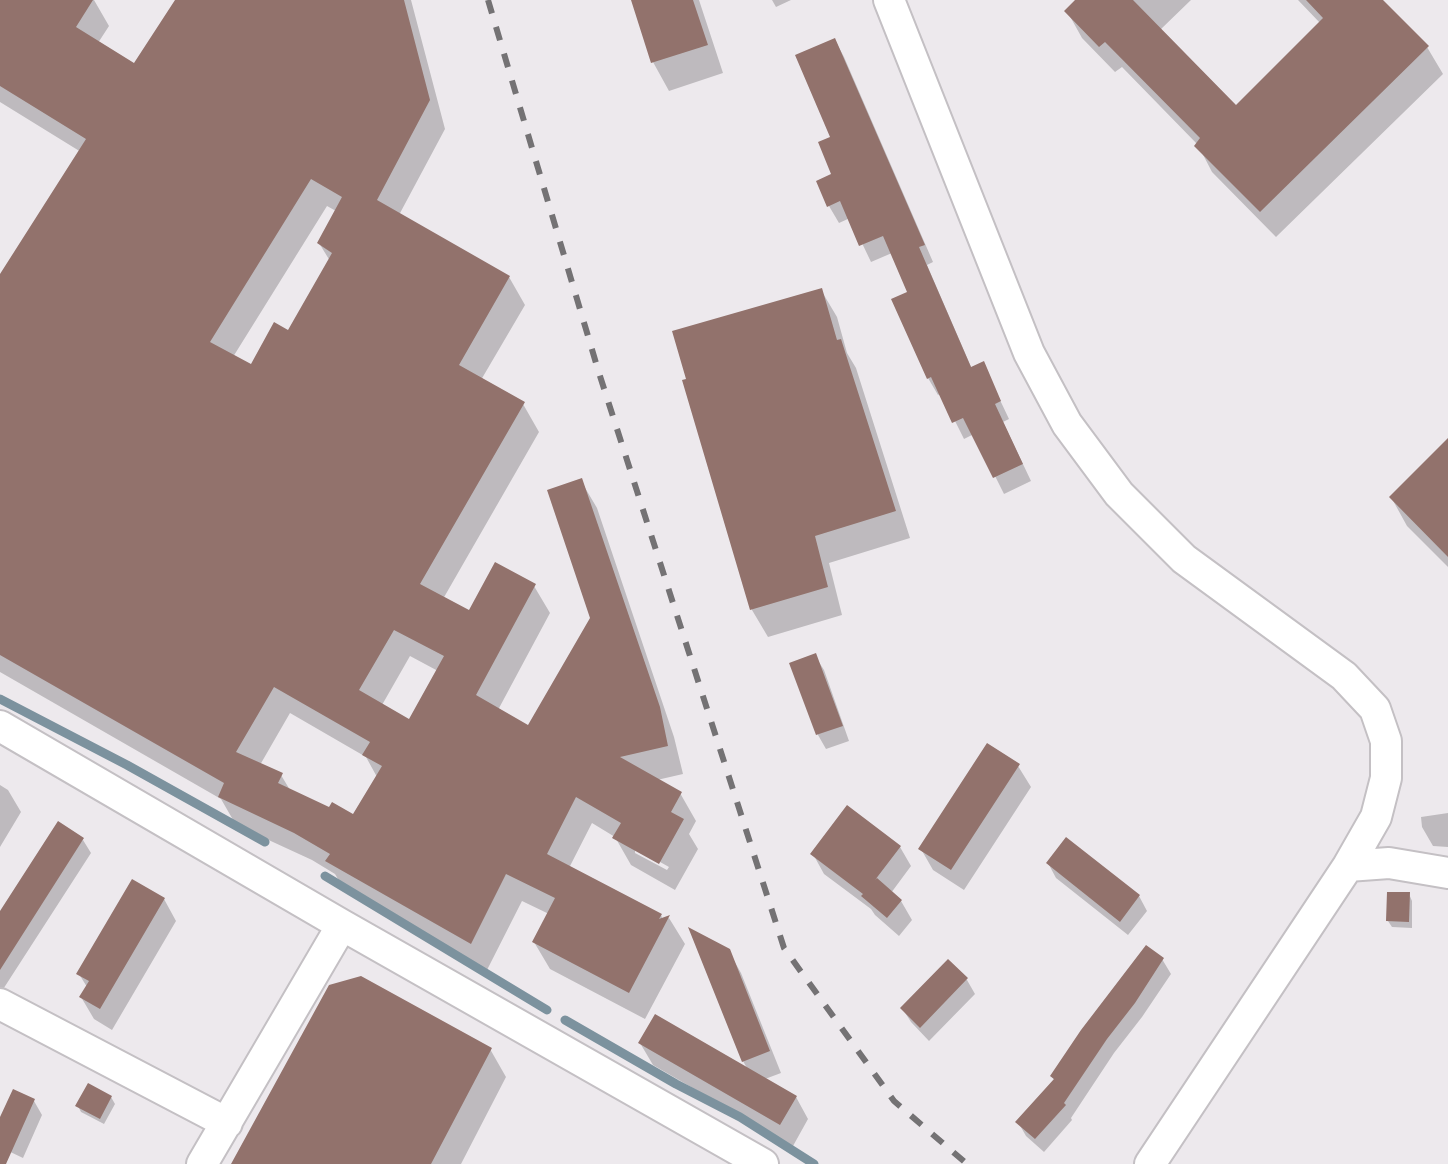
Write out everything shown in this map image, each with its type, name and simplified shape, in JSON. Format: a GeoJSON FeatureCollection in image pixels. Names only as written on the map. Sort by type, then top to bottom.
{"type":"FeatureCollection","features":[{"type":"Feature","properties":{"kind":"street"},"geometry":{"type":"LineString","coordinates":[[889,0],[1029,353],[1067,424],[1119,494],[1184,559],[1344,676],[1375,709],[1386,741],[1386,778],[1376,817],[1348,866],[1150,1164]]}},
{"type":"Feature","properties":{"kind":"street"},"geometry":{"type":"LineString","coordinates":[[0,726],[763,1164]]}},
{"type":"Feature","properties":{"kind":"street"},"geometry":{"type":"LineString","coordinates":[[1348,866],[1389,863],[1448,873]]}},
{"type":"Feature","properties":{"kind":"street"},"geometry":{"type":"LineString","coordinates":[[202,1164],[342,925]]}},
{"type":"Feature","properties":{"kind":"street"},"geometry":{"type":"LineString","coordinates":[[0,1004],[227,1123]]}},
{"type":"Feature","properties":{"kind":"building"},"geometry":{"type":"Polygon","coordinates":[[[0,0],[93,0],[76,27],[134,63],[175,0],[404,0],[430,100],[377,200],[510,276],[459,365],[525,402],[420,584],[469,610],[495,562],[536,584],[476,695],[528,725],[590,618],[547,490],[582,478],[660,707],[668,746],[620,757],[682,792],[671,812],[684,819],[659,864],[612,838],[621,823],[576,797],[547,854],[662,914],[659,919],[670,915],[629,993],[532,942],[555,898],[506,874],[471,944],[325,861],[330,854],[294,833],[218,797],[224,783],[0,655],[0,274],[86,139],[0,86],[0,0]],[[311,179],[210,342],[251,364],[274,322],[288,330],[332,253],[317,243],[342,197],[311,179]],[[394,630],[359,690],[409,719],[444,656],[394,630]],[[274,687],[236,752],[283,773],[278,783],[329,807],[332,802],[353,814],[382,766],[362,755],[370,742],[274,687]]]}},
{"type":"Feature","properties":{"kind":"building"},"geometry":{"type":"Polygon","coordinates":[[[631,0],[693,0],[708,45],[651,63],[631,0]]]}},
{"type":"Feature","properties":{"kind":"building"},"geometry":{"type":"Polygon","coordinates":[[[1075,0],[1133,0],[1236,105],[1323,18],[1306,0],[1383,0],[1429,46],[1260,212],[1194,146],[1200,138],[1105,42],[1099,47],[1064,11],[1075,0]]]}},
{"type":"Feature","properties":{"kind":"building"},"geometry":{"type":"Polygon","coordinates":[[[835,38],[925,245],[919,247],[971,367],[984,361],[1001,401],[995,404],[1023,464],[993,478],[963,418],[952,423],[931,377],[927,379],[891,299],[907,292],[883,236],[859,246],[840,201],[827,207],[816,181],[831,174],[818,142],[830,137],[795,55],[835,38]]]}},
{"type":"Feature","properties":{"kind":"building"},"geometry":{"type":"Polygon","coordinates":[[[822,288],[896,511],[815,536],[828,587],[750,610],[682,380],[686,379],[672,331],[822,288]]]}},
{"type":"Feature","properties":{"kind":"building"},"geometry":{"type":"Polygon","coordinates":[[[1448,438],[1448,557],[1389,497],[1448,438]]]}},
{"type":"Feature","properties":{"kind":"building"},"geometry":{"type":"Polygon","coordinates":[[[816,653],[843,726],[816,735],[789,663],[816,653]]]}},
{"type":"Feature","properties":{"kind":"building"},"geometry":{"type":"Polygon","coordinates":[[[987,743],[1020,764],[951,870],[918,849],[987,743]]]}},
{"type":"Feature","properties":{"kind":"building"},"geometry":{"type":"Polygon","coordinates":[[[847,805],[901,846],[875,880],[877,878],[902,900],[887,918],[861,896],[863,894],[810,854],[847,805]]]}},
{"type":"Feature","properties":{"kind":"building"},"geometry":{"type":"Polygon","coordinates":[[[58,821],[84,838],[0,970],[0,911],[58,821]]]}},
{"type":"Feature","properties":{"kind":"building"},"geometry":{"type":"Polygon","coordinates":[[[1066,837],[1140,895],[1120,922],[1046,863],[1066,837]]]}},
{"type":"Feature","properties":{"kind":"building"},"geometry":{"type":"Polygon","coordinates":[[[132,879],[165,898],[100,1009],[79,997],[89,981],[76,974],[132,879]]]}},
{"type":"Feature","properties":{"kind":"building"},"geometry":{"type":"Polygon","coordinates":[[[1387,892],[1410,892],[1409,922],[1386,921],[1387,892]]]}},
{"type":"Feature","properties":{"kind":"building"},"geometry":{"type":"Polygon","coordinates":[[[688,927],[730,949],[770,1051],[742,1062],[688,927]]]}},
{"type":"Feature","properties":{"kind":"building"},"geometry":{"type":"Polygon","coordinates":[[[1146,945],[1164,958],[1064,1103],[1066,1105],[1035,1139],[1015,1122],[1054,1079],[1050,1076],[1081,1030],[1146,945]]]}},
{"type":"Feature","properties":{"kind":"building"},"geometry":{"type":"Polygon","coordinates":[[[948,959],[968,978],[920,1028],[900,1008],[948,959]]]}},
{"type":"Feature","properties":{"kind":"building"},"geometry":{"type":"Polygon","coordinates":[[[361,976],[492,1048],[431,1164],[231,1164],[329,985],[361,976]]]}},
{"type":"Feature","properties":{"kind":"building"},"geometry":{"type":"Polygon","coordinates":[[[655,1014],[797,1096],[780,1125],[638,1043],[655,1014]]]}},
{"type":"Feature","properties":{"kind":"building"},"geometry":{"type":"Polygon","coordinates":[[[88,1083],[112,1096],[100,1119],[75,1106],[88,1083]]]}},
{"type":"Feature","properties":{"kind":"building"},"geometry":{"type":"Polygon","coordinates":[[[13,1089],[35,1099],[6,1164],[0,1164],[0,1117],[13,1089]]]}},
{"type":"Feature","properties":{"kind":"waterway"},"geometry":{"type":"LineString","coordinates":[[0,699],[265,842]]}},
{"type":"Feature","properties":{"kind":"waterway"},"geometry":{"type":"LineString","coordinates":[[325,876],[547,1010]]}},
{"type":"Feature","properties":{"kind":"waterway"},"geometry":{"type":"LineString","coordinates":[[565,1020],[740,1117],[814,1164]]}},
{"type":"Feature","properties":{"kind":"railway"},"geometry":{"type":"LineString","coordinates":[[488,0],[599,373],[784,948],[894,1101],[967,1164]]}}]}
